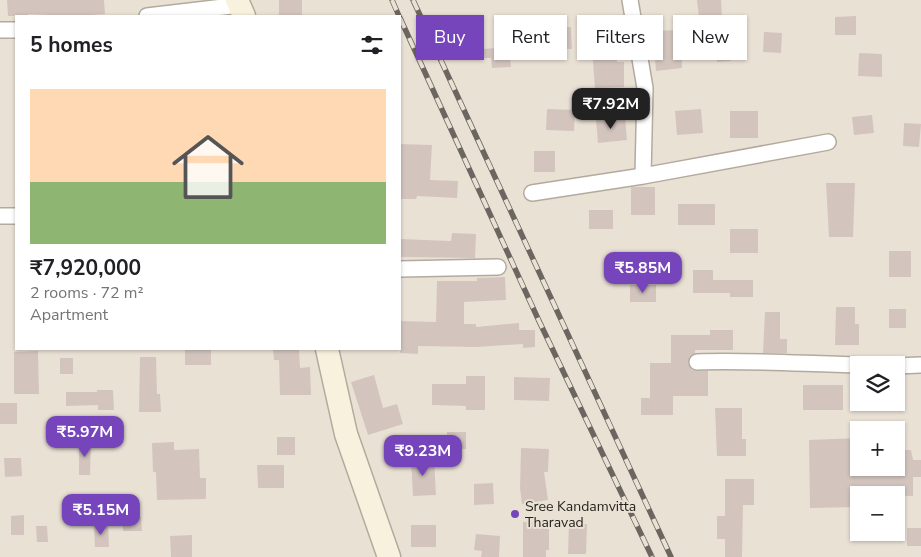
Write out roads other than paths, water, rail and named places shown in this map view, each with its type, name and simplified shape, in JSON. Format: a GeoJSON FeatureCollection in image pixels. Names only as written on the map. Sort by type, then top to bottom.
{"type":"FeatureCollection","features":[{"type":"Feature","properties":{"kind":"main road"},"geometry":{"type":"LineString","coordinates":[[327,350],[346,434],[388,557]]}},
{"type":"Feature","properties":{"kind":"street"},"geometry":{"type":"LineString","coordinates":[[630,0],[645,88],[644,176]]}},
{"type":"Feature","properties":{"kind":"street"},"geometry":{"type":"LineString","coordinates":[[158,15],[232,8]]}},
{"type":"Feature","properties":{"kind":"street"},"geometry":{"type":"LineString","coordinates":[[0,30],[15,30]]}},
{"type":"Feature","properties":{"kind":"street"},"geometry":{"type":"LineString","coordinates":[[532,193],[644,176],[828,142]]}},
{"type":"Feature","properties":{"kind":"street"},"geometry":{"type":"LineString","coordinates":[[0,216],[15,216]]}},
{"type":"Feature","properties":{"kind":"street"},"geometry":{"type":"LineString","coordinates":[[401,268],[498,267]]}},
{"type":"Feature","properties":{"kind":"street"},"geometry":{"type":"LineString","coordinates":[[697,362],[748,360],[776,364],[850,366]]}},
{"type":"Feature","properties":{"kind":"street"},"geometry":{"type":"LineString","coordinates":[[905,365],[921,364]]}},
{"type":"Feature","properties":{"kind":"railway"},"geometry":{"type":"LineString","coordinates":[[392,0],[399,15]]}},
{"type":"Feature","properties":{"kind":"railway"},"geometry":{"type":"LineString","coordinates":[[413,0],[671,557]]}},
{"type":"Feature","properties":{"kind":"railway"},"geometry":{"type":"LineString","coordinates":[[401,20],[539,321],[652,557]]}},
{"type":"Feature","properties":{"kind":"place","name":"Sree Kandamvitta Tharavad"},"geometry":{"type":"Point","coordinates":[515,514]}}]}
